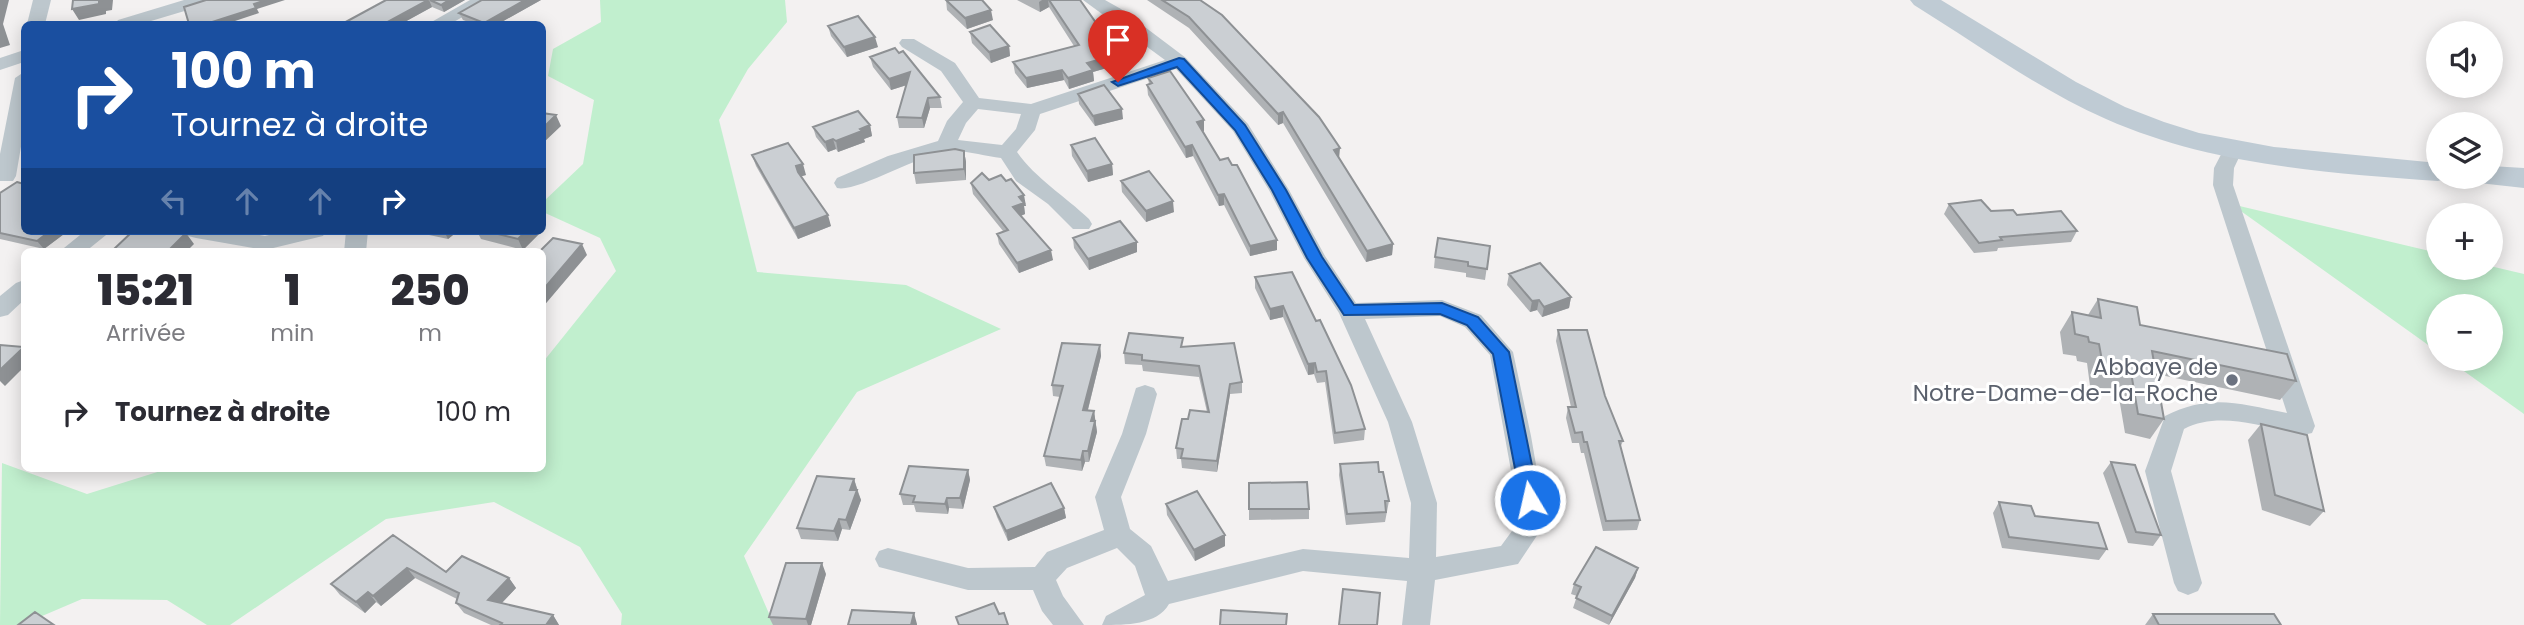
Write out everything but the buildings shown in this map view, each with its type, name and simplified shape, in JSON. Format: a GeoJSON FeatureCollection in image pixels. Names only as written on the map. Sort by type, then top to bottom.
{"type":"FeatureCollection","features":[{"type":"Feature","properties":{"kind":"street"},"geometry":{"type":"LineString","coordinates":[[37,21],[41,0]]}},
{"type":"Feature","properties":{"kind":"street"},"geometry":{"type":"LineString","coordinates":[[134,21],[202,0]]}},
{"type":"Feature","properties":{"kind":"street"},"geometry":{"type":"LineString","coordinates":[[443,21],[484,0]]}},
{"type":"Feature","properties":{"kind":"street"},"geometry":{"type":"LineString","coordinates":[[1092,0],[1115,13],[1179,62],[1241,128],[1279,190],[1315,258],[1350,311],[1400,422],[1424,503],[1422,571],[1416,625]]}},
{"type":"Feature","properties":{"kind":"street"},"geometry":{"type":"LineString","coordinates":[[1923,0],[2097,104],[2148,125],[2233,149],[2330,163],[2426,171]]}},
{"type":"Feature","properties":{"kind":"street"},"geometry":{"type":"LineString","coordinates":[[908,43],[948,67],[973,103],[1032,110],[1179,62]]}},
{"type":"Feature","properties":{"kind":"street"},"geometry":{"type":"LineString","coordinates":[[0,64],[21,57]]}},
{"type":"Feature","properties":{"kind":"street"},"geometry":{"type":"LineString","coordinates":[[10,176],[21,99]]}},
{"type":"Feature","properties":{"kind":"street"},"geometry":{"type":"LineString","coordinates":[[946,145],[957,121],[973,103]]}},
{"type":"Feature","properties":{"kind":"street"},"geometry":{"type":"LineString","coordinates":[[1007,152],[1025,130],[1032,110]]}},
{"type":"Feature","properties":{"kind":"street"},"geometry":{"type":"LineString","coordinates":[[844,183],[895,160],[946,145],[1007,152],[1023,176],[1055,199],[1081,224]]}},
{"type":"Feature","properties":{"kind":"street"},"geometry":{"type":"LineString","coordinates":[[2188,583],[2158,471],[2174,423],[2195,412],[2227,411],[2303,426],[2223,185],[2224,168],[2233,149]]}},
{"type":"Feature","properties":{"kind":"street"},"geometry":{"type":"LineString","coordinates":[[2503,177],[2524,178]]}},
{"type":"Feature","properties":{"kind":"street"},"geometry":{"type":"LineString","coordinates":[[76,248],[94,235]]}},
{"type":"Feature","properties":{"kind":"street"},"geometry":{"type":"LineString","coordinates":[[213,235],[265,247],[302,235]]}},
{"type":"Feature","properties":{"kind":"street"},"geometry":{"type":"LineString","coordinates":[[0,309],[21,291]]}},
{"type":"Feature","properties":{"kind":"street"},"geometry":{"type":"LineString","coordinates":[[1159,595],[1303,561],[1422,571],[1509,556],[1533,522],[1519,436],[1501,352],[1473,321],[1442,308],[1350,311]]}},
{"type":"Feature","properties":{"kind":"street"},"geometry":{"type":"LineString","coordinates":[[1119,536],[1108,497],[1134,434],[1145,394]]}},
{"type":"Feature","properties":{"kind":"street"},"geometry":{"type":"LineString","coordinates":[[1042,578],[1057,559],[1119,536],[1135,544],[1149,564],[1159,595],[1154,606],[1116,625]]}},
{"type":"Feature","properties":{"kind":"street"},"geometry":{"type":"LineString","coordinates":[[888,559],[968,579],[1042,578]]}},
{"type":"Feature","properties":{"kind":"street"},"geometry":{"type":"LineString","coordinates":[[1042,578],[1052,603],[1070,625]]}},
{"type":"Feature","properties":{"kind":"green space"},"geometry":{"type":"Polygon","coordinates":[[[600,0],[785,0],[787,22],[748,69],[719,120],[757,272],[906,285],[1001,329],[857,392],[744,556],[774,625],[621,625],[622,614],[580,547],[494,502],[386,519],[230,625],[207,625],[167,600],[82,599],[21,625],[0,625],[2,463],[87,494],[157,472],[546,472],[546,358],[616,271],[600,238],[546,213],[546,199],[583,164],[594,100],[548,76],[553,49],[601,22],[600,0]]]}},
{"type":"Feature","properties":{"kind":"green space"},"geometry":{"type":"Polygon","coordinates":[[[2231,204],[2426,250],[2426,280],[2503,280],[2503,269],[2524,274],[2524,414],[2464,371],[2503,371],[2503,294],[2426,294],[2426,343],[2231,204]]]}},
{"type":"Feature","properties":{"kind":"place","name":"Abbaye de Notre-Dame-de-la-Roche"},"geometry":{"type":"Point","coordinates":[2232,380]}},
{"type":"Feature","properties":{"kind":"route"},"geometry":{"type":"LineString","coordinates":[[1118,82],[1179,62],[1241,128],[1279,190],[1315,258],[1350,311],[1442,308],[1473,321],[1501,352],[1530,500]]}}]}
